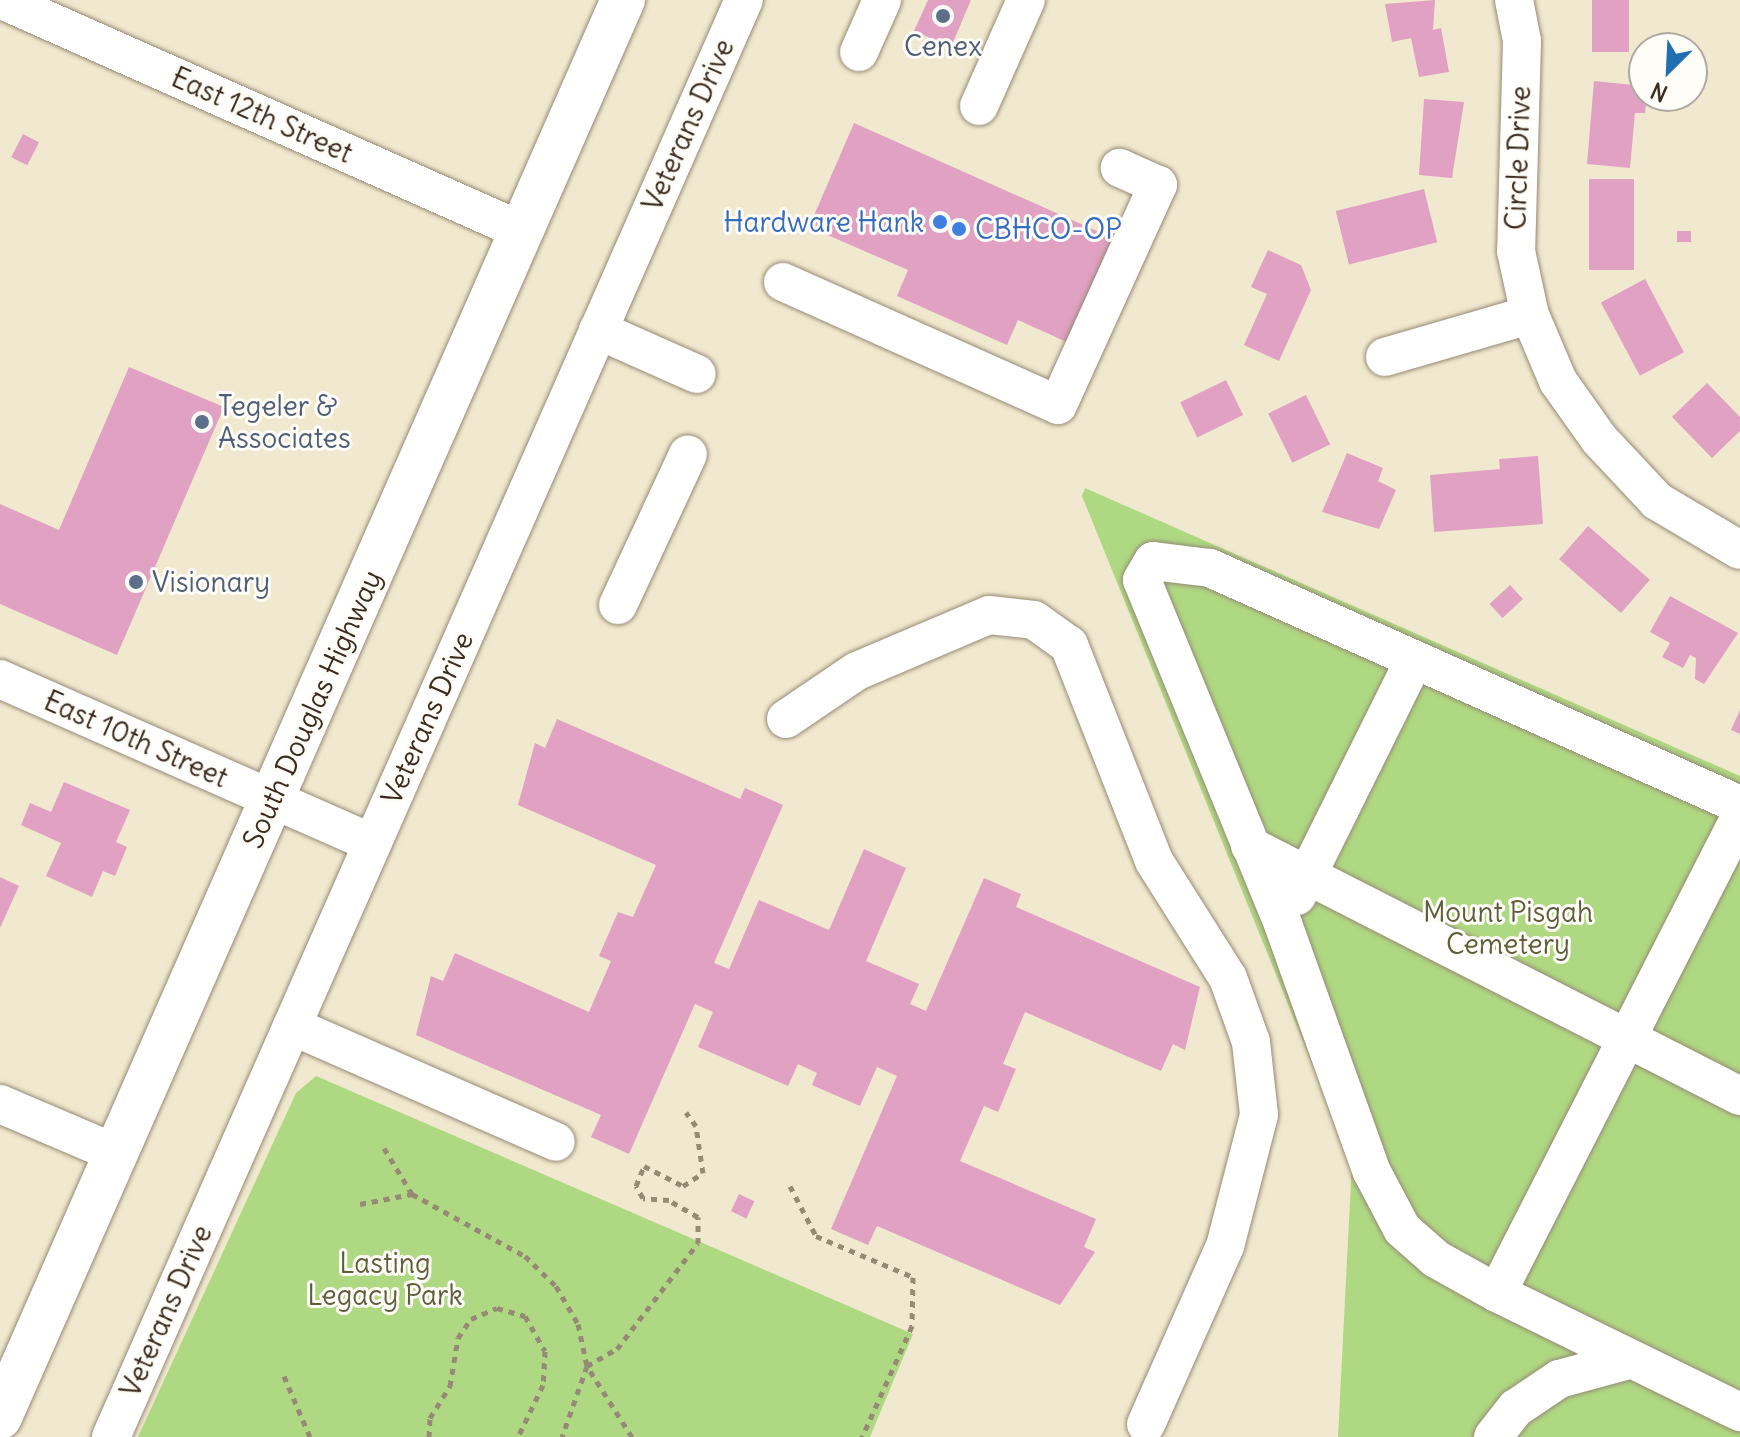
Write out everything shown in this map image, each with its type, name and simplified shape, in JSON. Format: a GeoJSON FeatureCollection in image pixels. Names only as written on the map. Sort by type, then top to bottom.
{"type":"FeatureCollection","features":[{"type":"Feature","properties":{"kind":"main road","name":"South Douglas Highway"},"geometry":{"type":"LineString","coordinates":[[5,1391],[117,1154],[623,0]]}},
{"type":"Feature","properties":{"kind":"street","name":"East 12th Street"},"geometry":{"type":"LineString","coordinates":[[2,0],[522,231]]}},
{"type":"Feature","properties":{"kind":"street"},"geometry":{"type":"LineString","coordinates":[[859,52],[882,0]]}},
{"type":"Feature","properties":{"kind":"street"},"geometry":{"type":"LineString","coordinates":[[979,106],[1026,0]]}},
{"type":"Feature","properties":{"kind":"street","name":"Circle Drive"},"geometry":{"type":"LineString","coordinates":[[1514,0],[1522,41],[1516,251],[1530,315],[1558,381],[1599,439],[1657,501],[1740,550]]}},
{"type":"Feature","properties":{"kind":"street","name":"Veterans Drive"},"geometry":{"type":"LineString","coordinates":[[111,1437],[598,330],[734,3]]}},
{"type":"Feature","properties":{"kind":"street"},"geometry":{"type":"LineString","coordinates":[[783,282],[1058,405],[1158,185],[1120,168]]}},
{"type":"Feature","properties":{"kind":"street"},"geometry":{"type":"LineString","coordinates":[[1385,357],[1530,315]]}},
{"type":"Feature","properties":{"kind":"street"},"geometry":{"type":"LineString","coordinates":[[598,330],[697,374]]}},
{"type":"Feature","properties":{"kind":"street"},"geometry":{"type":"LineString","coordinates":[[618,605],[688,454]]}},
{"type":"Feature","properties":{"kind":"street"},"geometry":{"type":"LineString","coordinates":[[1740,805],[1210,568],[1153,561],[1142,580],[1150,612],[1283,924],[1372,1172],[1402,1229],[1436,1259],[1497,1293],[1625,1361],[1740,1412]]}},
{"type":"Feature","properties":{"kind":"street"},"geometry":{"type":"LineString","coordinates":[[786,719],[857,671],[989,615],[1034,620],[1069,645],[1147,846],[1228,978],[1251,1042],[1259,1115],[1225,1246],[1146,1424]]}},
{"type":"Feature","properties":{"kind":"street"},"geometry":{"type":"LineString","coordinates":[[1283,924],[1414,660]]}},
{"type":"Feature","properties":{"kind":"street","name":"East 10th Street"},"geometry":{"type":"LineString","coordinates":[[0,679],[372,843]]}},
{"type":"Feature","properties":{"kind":"street"},"geometry":{"type":"LineString","coordinates":[[1497,1293],[1740,817]]}},
{"type":"Feature","properties":{"kind":"street"},"geometry":{"type":"LineString","coordinates":[[1250,846],[1740,1096]]}},
{"type":"Feature","properties":{"kind":"street"},"geometry":{"type":"LineString","coordinates":[[292,1026],[556,1142]]}},
{"type":"Feature","properties":{"kind":"street"},"geometry":{"type":"LineString","coordinates":[[0,1104],[117,1154]]}},
{"type":"Feature","properties":{"kind":"street"},"geometry":{"type":"LineString","coordinates":[[1493,1437],[1516,1408],[1559,1379],[1625,1361]]}},
{"type":"Feature","properties":{"kind":"path"},"geometry":{"type":"LineString","coordinates":[[562,1437],[587,1366],[617,1349],[698,1243],[698,1217],[669,1200],[643,1198],[636,1186],[644,1166],[683,1186],[703,1173],[696,1126],[686,1112]]}},
{"type":"Feature","properties":{"kind":"path"},"geometry":{"type":"LineString","coordinates":[[384,1148],[412,1194],[525,1256],[546,1276],[578,1324],[587,1366],[632,1437]]}},
{"type":"Feature","properties":{"kind":"path"},"geometry":{"type":"LineString","coordinates":[[790,1186],[816,1236],[913,1277],[912,1326],[862,1437]]}},
{"type":"Feature","properties":{"kind":"path"},"geometry":{"type":"LineString","coordinates":[[360,1204],[412,1194]]}},
{"type":"Feature","properties":{"kind":"path"},"geometry":{"type":"LineString","coordinates":[[429,1437],[430,1418],[450,1386],[458,1338],[471,1319],[497,1308],[525,1316],[545,1351],[543,1385],[518,1437]]}},
{"type":"Feature","properties":{"kind":"path"},"geometry":{"type":"LineString","coordinates":[[284,1376],[310,1437]]}},
{"type":"Feature","properties":{"kind":"green space","name":"Mount Pisgah Cemetery"},"geometry":{"type":"Polygon","coordinates":[[[1085,488],[1740,776],[1740,1437],[1338,1437],[1352,1162],[1082,496],[1085,488]]]}},
{"type":"Feature","properties":{"kind":"green space","name":"Lasting Legacy Park"},"geometry":{"type":"Polygon","coordinates":[[[316,1076],[913,1334],[870,1437],[138,1437],[296,1093],[316,1076]]]}},
{"type":"Feature","properties":{"kind":"building","name":"Cenex"},"geometry":{"type":"Polygon","coordinates":[[[928,0],[971,0],[951,47],[914,31],[928,0]]]}},
{"type":"Feature","properties":{"kind":"building"},"geometry":{"type":"Polygon","coordinates":[[[1435,0],[1433,30],[1441,28],[1449,72],[1419,77],[1411,38],[1392,42],[1385,4],[1435,0]]]}},
{"type":"Feature","properties":{"kind":"building"},"geometry":{"type":"Polygon","coordinates":[[[1592,0],[1629,0],[1628,52],[1592,52],[1592,0]]]}},
{"type":"Feature","properties":{"kind":"building"},"geometry":{"type":"Polygon","coordinates":[[[1594,81],[1628,84],[1628,112],[1645,112],[1635,113],[1630,168],[1587,164],[1594,81]]]}},
{"type":"Feature","properties":{"kind":"building"},"geometry":{"type":"Polygon","coordinates":[[[1424,99],[1464,102],[1452,178],[1419,175],[1424,99]]]}},
{"type":"Feature","properties":{"kind":"building"},"geometry":{"type":"Polygon","coordinates":[[[854,123],[1117,240],[1071,344],[1018,320],[1007,345],[897,296],[908,270],[809,227],[854,123]]]}},
{"type":"Feature","properties":{"kind":"building"},"geometry":{"type":"Polygon","coordinates":[[[23,134],[39,142],[27,165],[11,157],[23,134]]]}},
{"type":"Feature","properties":{"kind":"building"},"geometry":{"type":"Polygon","coordinates":[[[1589,179],[1634,179],[1634,270],[1589,270],[1589,179]]]}},
{"type":"Feature","properties":{"kind":"building"},"geometry":{"type":"Polygon","coordinates":[[[1424,189],[1437,242],[1349,264],[1336,211],[1424,189]]]}},
{"type":"Feature","properties":{"kind":"building"},"geometry":{"type":"Polygon","coordinates":[[[1677,231],[1691,231],[1691,242],[1677,242],[1677,231]]]}},
{"type":"Feature","properties":{"kind":"building"},"geometry":{"type":"Polygon","coordinates":[[[1268,250],[1301,265],[1311,290],[1279,361],[1244,345],[1267,294],[1251,287],[1268,250]]]}},
{"type":"Feature","properties":{"kind":"building"},"geometry":{"type":"Polygon","coordinates":[[[1645,279],[1684,352],[1640,376],[1601,302],[1645,279]]]}},
{"type":"Feature","properties":{"kind":"building"},"geometry":{"type":"Polygon","coordinates":[[[129,367],[224,407],[117,655],[0,604],[0,504],[59,530],[129,367]]]}},
{"type":"Feature","properties":{"kind":"building"},"geometry":{"type":"Polygon","coordinates":[[[1226,380],[1243,415],[1197,437],[1180,402],[1226,380]]]}},
{"type":"Feature","properties":{"kind":"building"},"geometry":{"type":"Polygon","coordinates":[[[1707,383],[1740,417],[1740,431],[1712,458],[1672,417],[1707,383]]]}},
{"type":"Feature","properties":{"kind":"building"},"geometry":{"type":"Polygon","coordinates":[[[1306,395],[1330,444],[1292,463],[1268,413],[1306,395]]]}},
{"type":"Feature","properties":{"kind":"building"},"geometry":{"type":"Polygon","coordinates":[[[1347,453],[1383,468],[1378,481],[1396,490],[1379,529],[1322,512],[1347,453]]]}},
{"type":"Feature","properties":{"kind":"building"},"geometry":{"type":"Polygon","coordinates":[[[1538,456],[1543,524],[1434,532],[1430,475],[1500,469],[1499,459],[1538,456]]]}},
{"type":"Feature","properties":{"kind":"building"},"geometry":{"type":"Polygon","coordinates":[[[1588,526],[1650,580],[1621,613],[1559,559],[1588,526]]]}},
{"type":"Feature","properties":{"kind":"building"},"geometry":{"type":"Polygon","coordinates":[[[1510,585],[1523,599],[1502,618],[1490,604],[1510,585]]]}},
{"type":"Feature","properties":{"kind":"building"},"geometry":{"type":"Polygon","coordinates":[[[1670,596],[1738,633],[1704,684],[1695,679],[1696,658],[1690,655],[1683,668],[1662,657],[1670,643],[1650,632],[1670,596]]]}},
{"type":"Feature","properties":{"kind":"building"},"geometry":{"type":"Polygon","coordinates":[[[1740,710],[1740,734],[1731,730],[1740,710]]]}},
{"type":"Feature","properties":{"kind":"building"},"geometry":{"type":"Polygon","coordinates":[[[557,719],[740,799],[745,788],[783,805],[714,963],[729,969],[759,900],[829,930],[864,849],[906,868],[866,961],[919,984],[910,1004],[926,1011],[984,878],[1021,894],[1016,907],[1200,987],[1185,1050],[1173,1044],[1161,1071],[1025,1012],[1003,1064],[1016,1069],[998,1112],[984,1106],[960,1161],[1096,1219],[1084,1247],[1095,1252],[1060,1305],[877,1226],[868,1245],[831,1229],[897,1076],[877,1067],[860,1106],[812,1085],[817,1073],[798,1064],[788,1086],[698,1047],[713,1012],[695,1004],[629,1154],[591,1137],[601,1115],[416,1035],[431,976],[443,981],[455,953],[589,1012],[611,961],[599,956],[618,912],[633,917],[656,865],[518,805],[535,743],[545,748],[557,719]]]}},
{"type":"Feature","properties":{"kind":"building"},"geometry":{"type":"Polygon","coordinates":[[[64,782],[130,810],[116,842],[127,847],[115,876],[103,871],[92,897],[46,876],[61,843],[21,825],[30,803],[51,812],[64,782]]]}},
{"type":"Feature","properties":{"kind":"building"},"geometry":{"type":"Polygon","coordinates":[[[0,877],[19,886],[0,928],[0,877]]]}},
{"type":"Feature","properties":{"kind":"building"},"geometry":{"type":"Polygon","coordinates":[[[739,1194],[754,1201],[746,1218],[731,1211],[739,1194]]]}},
{"type":"Feature","properties":{"kind":"place","name":"Cenex"},"geometry":{"type":"Point","coordinates":[943,16]}},
{"type":"Feature","properties":{"kind":"place","name":"Hardware Hank"},"geometry":{"type":"Point","coordinates":[940,222]}},
{"type":"Feature","properties":{"kind":"place","name":"CBHCO-OP"},"geometry":{"type":"Point","coordinates":[959,229]}},
{"type":"Feature","properties":{"kind":"place","name":"Tegeler & Associates"},"geometry":{"type":"Point","coordinates":[202,422]}},
{"type":"Feature","properties":{"kind":"place","name":"Visionary"},"geometry":{"type":"Point","coordinates":[136,582]}}]}
